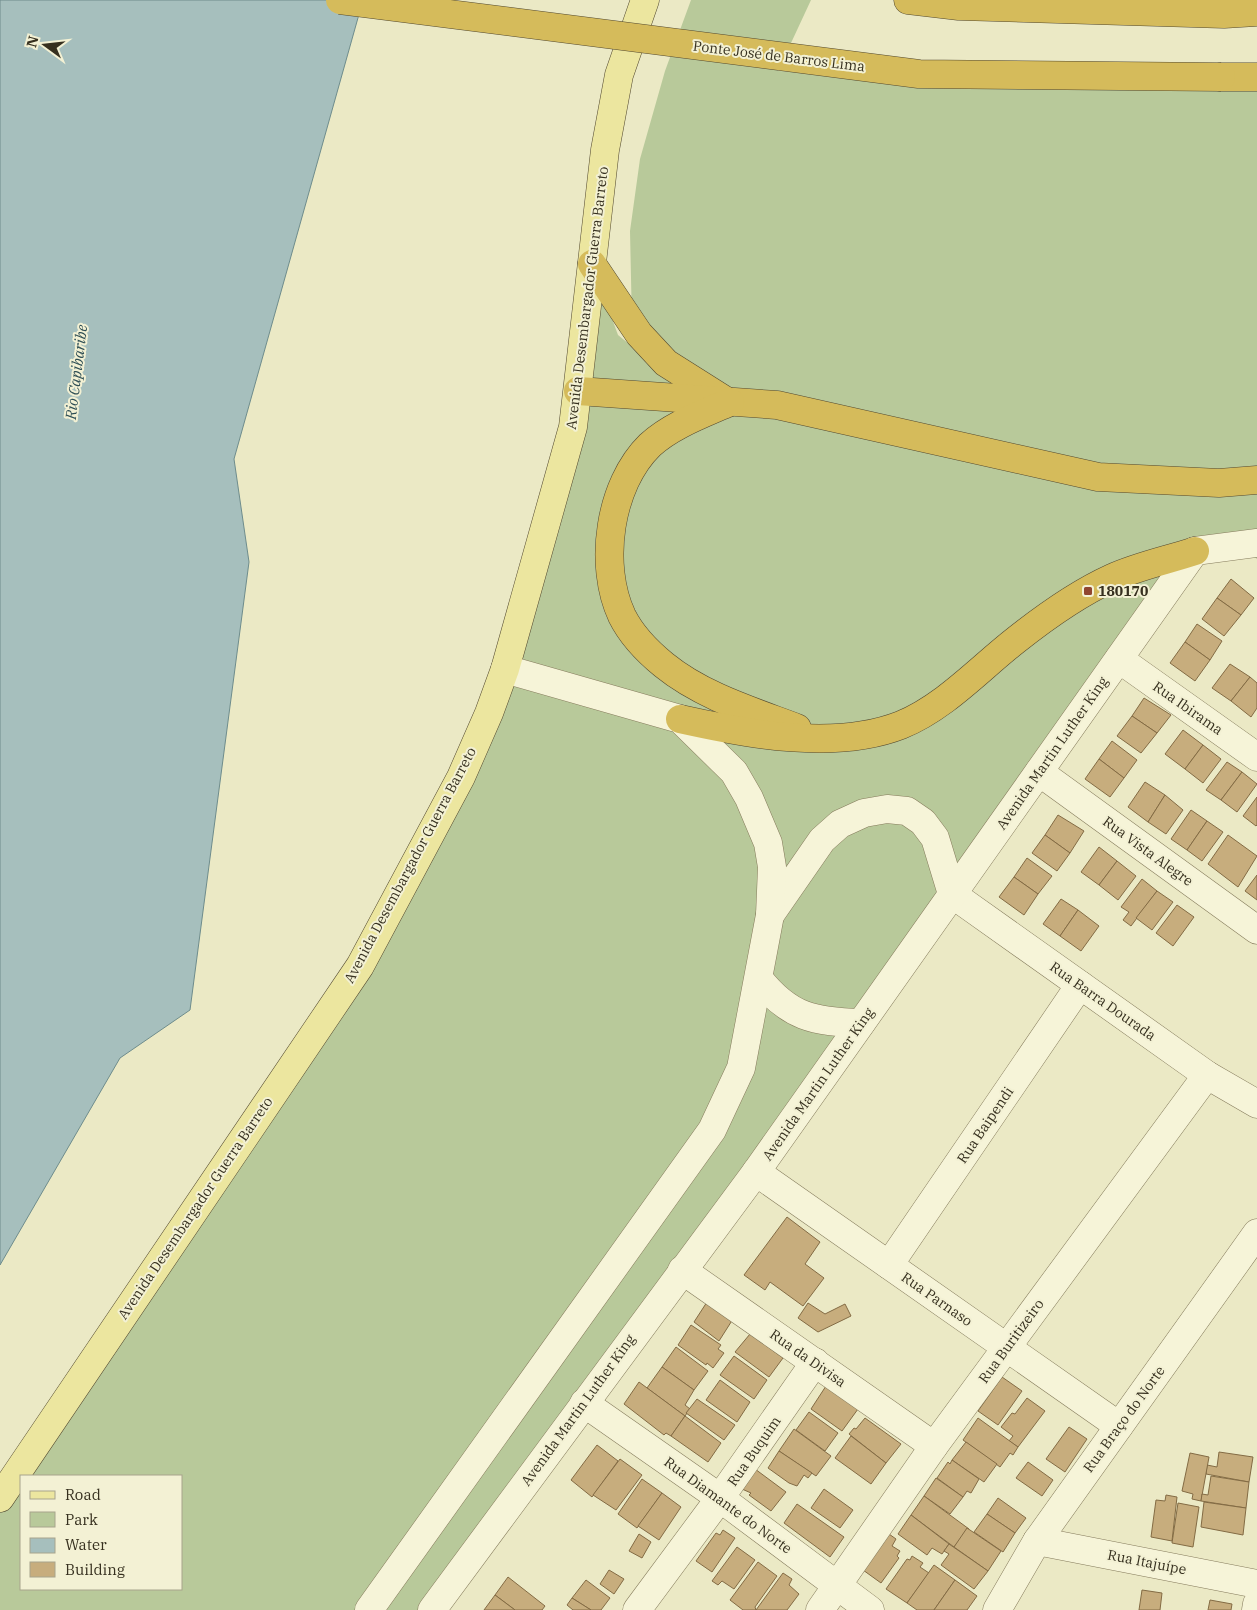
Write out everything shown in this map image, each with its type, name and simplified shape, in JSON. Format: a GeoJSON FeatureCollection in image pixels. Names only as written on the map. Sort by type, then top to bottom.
{"type":"FeatureCollection","features":[{"type":"Feature","properties":{"kind":"highway","name":"Ponte José de Barros Lima"},"geometry":{"type":"LineString","coordinates":[[340,0],[919,74],[1245,79]]}},
{"type":"Feature","properties":{"kind":"highway"},"geometry":{"type":"LineString","coordinates":[[908,0],[959,6],[1227,14],[1257,12]]}},
{"type":"Feature","properties":{"kind":"highway"},"geometry":{"type":"LineString","coordinates":[[1227,14],[1257,2]]}},
{"type":"Feature","properties":{"kind":"highway"},"geometry":{"type":"LineString","coordinates":[[592,264],[640,334],[666,363],[729,400]]}},
{"type":"Feature","properties":{"kind":"highway"},"geometry":{"type":"LineString","coordinates":[[578,391],[729,400],[777,405],[1098,477],[1219,483],[1257,480]]}},
{"type":"Feature","properties":{"kind":"highway"},"geometry":{"type":"LineString","coordinates":[[729,400],[680,424],[650,446],[622,486],[613,520],[610,552],[609,574],[615,597],[623,616],[637,638],[661,663],[676,675],[720,698],[824,738]]}},
{"type":"Feature","properties":{"kind":"highway"},"geometry":{"type":"LineString","coordinates":[[680,719],[740,733],[824,738],[865,735],[901,725],[944,700],[1018,639],[1088,591],[1114,577],[1195,551]]}},
{"type":"Feature","properties":{"kind":"main road","name":"Avenida Desembargador Guerra Barreto"},"geometry":{"type":"LineString","coordinates":[[0,1498],[360,966],[461,777],[505,669],[573,428],[605,150],[619,74],[645,0]]}},
{"type":"Feature","properties":{"kind":"street"},"geometry":{"type":"LineString","coordinates":[[1195,551],[1251,550]]}},
{"type":"Feature","properties":{"kind":"street","name":"Avenida Martin Luther King"},"geometry":{"type":"LineString","coordinates":[[432,1610],[756,1172],[1195,551]]}},
{"type":"Feature","properties":{"kind":"street","name":"Rua Ibirama"},"geometry":{"type":"LineString","coordinates":[[1119,659],[1257,757]]}},
{"type":"Feature","properties":{"kind":"street"},"geometry":{"type":"LineString","coordinates":[[369,1610],[712,1130],[741,1068],[770,915],[772,867],[769,851],[749,798],[734,772],[680,719],[505,669]]}},
{"type":"Feature","properties":{"kind":"street","name":"Rua Vista Alegre"},"geometry":{"type":"LineString","coordinates":[[1039,772],[1257,930]]}},
{"type":"Feature","properties":{"kind":"street"},"geometry":{"type":"LineString","coordinates":[[770,915],[822,840],[840,824],[864,813],[887,809],[907,811],[923,822],[935,838],[952,894]]}},
{"type":"Feature","properties":{"kind":"street","name":"Rua Barra Dourada"},"geometry":{"type":"LineString","coordinates":[[952,894],[1207,1075],[1257,1104]]}},
{"type":"Feature","properties":{"kind":"street"},"geometry":{"type":"LineString","coordinates":[[759,979],[774,998],[802,1015],[817,1020],[861,1023]]}},
{"type":"Feature","properties":{"kind":"street","name":"Rua Baipendi"},"geometry":{"type":"LineString","coordinates":[[889,1265],[1080,985]]}},
{"type":"Feature","properties":{"kind":"street","name":"Rua Buritizeiro"},"geometry":{"type":"LineString","coordinates":[[820,1610],[934,1446],[1207,1075]]}},
{"type":"Feature","properties":{"kind":"street","name":"Rua Parnaso"},"geometry":{"type":"LineString","coordinates":[[756,1172],[1119,1426]]}},
{"type":"Feature","properties":{"kind":"street","name":"Rua Braço do Norte"},"geometry":{"type":"LineString","coordinates":[[997,1610],[1037,1541],[1257,1233]]}},
{"type":"Feature","properties":{"kind":"street","name":"Rua da Divisa"},"geometry":{"type":"LineString","coordinates":[[682,1270],[934,1446]]}},
{"type":"Feature","properties":{"kind":"street","name":"Rua Buquim"},"geometry":{"type":"LineString","coordinates":[[637,1610],[720,1498],[815,1362]]}},
{"type":"Feature","properties":{"kind":"street","name":"Rua Diamante do Norte"},"geometry":{"type":"LineString","coordinates":[[584,1403],[720,1498],[870,1610]]}},
{"type":"Feature","properties":{"kind":"street","name":"Rua Itajuípe"},"geometry":{"type":"LineString","coordinates":[[1037,1541],[1257,1584]]}},
{"type":"Feature","properties":{"kind":"street"},"geometry":{"type":"LineString","coordinates":[[1256,1610],[1257,1604]]}},
{"type":"Feature","properties":{"kind":"green space"},"geometry":{"type":"Polygon","coordinates":[[[691,0],[811,0],[778,71],[1257,84],[1257,474],[1095,473],[762,396],[685,374],[734,400],[1098,477],[1257,480],[1257,559],[1238,544],[1195,551],[432,1610],[0,1610],[0,1496],[360,966],[526,610],[592,264],[618,335],[650,361],[632,324],[630,231],[640,159],[665,71],[691,0]]]}},
{"type":"Feature","properties":{"kind":"water","name":"Rio Capibaribe"},"geometry":{"type":"Polygon","coordinates":[[[0,0],[363,0],[234,459],[249,562],[190,1010],[120,1058],[0,1265],[0,0]]]}},
{"type":"Feature","properties":{"kind":"building"},"geometry":{"type":"Polygon","coordinates":[[[1231,579],[1254,598],[1241,615],[1217,598],[1231,579]]]}},
{"type":"Feature","properties":{"kind":"building"},"geometry":{"type":"Polygon","coordinates":[[[1217,598],[1241,615],[1224,636],[1202,619],[1217,598]]]}},
{"type":"Feature","properties":{"kind":"building"},"geometry":{"type":"Polygon","coordinates":[[[1197,624],[1222,641],[1210,660],[1185,642],[1197,624]]]}},
{"type":"Feature","properties":{"kind":"building"},"geometry":{"type":"Polygon","coordinates":[[[1185,642],[1210,660],[1195,681],[1170,663],[1185,642]]]}},
{"type":"Feature","properties":{"kind":"building"},"geometry":{"type":"Polygon","coordinates":[[[1230,664],[1250,677],[1231,701],[1212,688],[1230,664]]]}},
{"type":"Feature","properties":{"kind":"building"},"geometry":{"type":"Polygon","coordinates":[[[1250,677],[1257,683],[1257,708],[1251,717],[1231,701],[1250,677]]]}},
{"type":"Feature","properties":{"kind":"building"},"geometry":{"type":"Polygon","coordinates":[[[1144,698],[1171,715],[1157,733],[1132,716],[1144,698]]]}},
{"type":"Feature","properties":{"kind":"building"},"geometry":{"type":"Polygon","coordinates":[[[1132,716],[1157,733],[1141,753],[1117,736],[1132,716]]]}},
{"type":"Feature","properties":{"kind":"building"},"geometry":{"type":"Polygon","coordinates":[[[1183,730],[1203,745],[1185,769],[1165,754],[1183,730]]]}},
{"type":"Feature","properties":{"kind":"building"},"geometry":{"type":"Polygon","coordinates":[[[1112,741],[1137,760],[1124,778],[1099,759],[1112,741]]]}},
{"type":"Feature","properties":{"kind":"building"},"geometry":{"type":"Polygon","coordinates":[[[1203,745],[1221,759],[1203,783],[1185,769],[1203,745]]]}},
{"type":"Feature","properties":{"kind":"building"},"geometry":{"type":"Polygon","coordinates":[[[1099,759],[1124,778],[1110,797],[1085,779],[1099,759]]]}},
{"type":"Feature","properties":{"kind":"building"},"geometry":{"type":"Polygon","coordinates":[[[1227,762],[1242,772],[1221,800],[1206,790],[1227,762]]]}},
{"type":"Feature","properties":{"kind":"building"},"geometry":{"type":"Polygon","coordinates":[[[1242,772],[1257,784],[1237,812],[1221,800],[1242,772]]]}},
{"type":"Feature","properties":{"kind":"building"},"geometry":{"type":"Polygon","coordinates":[[[1145,782],[1165,795],[1148,822],[1128,807],[1145,782]]]}},
{"type":"Feature","properties":{"kind":"building"},"geometry":{"type":"Polygon","coordinates":[[[1165,795],[1183,810],[1166,834],[1148,822],[1165,795]]]}},
{"type":"Feature","properties":{"kind":"building"},"geometry":{"type":"Polygon","coordinates":[[[1257,797],[1257,825],[1256,826],[1243,816],[1257,797]]]}},
{"type":"Feature","properties":{"kind":"building"},"geometry":{"type":"Polygon","coordinates":[[[1191,810],[1207,821],[1187,850],[1171,839],[1191,810]]]}},
{"type":"Feature","properties":{"kind":"building"},"geometry":{"type":"Polygon","coordinates":[[[1058,815],[1084,831],[1070,853],[1045,835],[1058,815]]]}},
{"type":"Feature","properties":{"kind":"building"},"geometry":{"type":"Polygon","coordinates":[[[1207,821],[1223,832],[1202,861],[1187,850],[1207,821]]]}},
{"type":"Feature","properties":{"kind":"building"},"geometry":{"type":"Polygon","coordinates":[[[1045,835],[1070,853],[1057,871],[1032,853],[1045,835]]]}},
{"type":"Feature","properties":{"kind":"building"},"geometry":{"type":"Polygon","coordinates":[[[1228,835],[1257,856],[1238,887],[1208,864],[1228,835]]]}},
{"type":"Feature","properties":{"kind":"building"},"geometry":{"type":"Polygon","coordinates":[[[1099,847],[1117,861],[1099,885],[1081,872],[1099,847]]]}},
{"type":"Feature","properties":{"kind":"building"},"geometry":{"type":"Polygon","coordinates":[[[1027,858],[1052,876],[1038,894],[1014,877],[1027,858]]]}},
{"type":"Feature","properties":{"kind":"building"},"geometry":{"type":"Polygon","coordinates":[[[1117,861],[1136,876],[1118,900],[1099,885],[1117,861]]]}},
{"type":"Feature","properties":{"kind":"building"},"geometry":{"type":"Polygon","coordinates":[[[1257,875],[1257,900],[1245,891],[1257,875]]]}},
{"type":"Feature","properties":{"kind":"building"},"geometry":{"type":"Polygon","coordinates":[[[1014,877],[1038,894],[1024,915],[999,897],[1014,877]]]}},
{"type":"Feature","properties":{"kind":"building"},"geometry":{"type":"Polygon","coordinates":[[[1142,879],[1157,891],[1131,926],[1123,920],[1129,912],[1121,907],[1142,879]]]}},
{"type":"Feature","properties":{"kind":"building"},"geometry":{"type":"Polygon","coordinates":[[[1157,891],[1173,902],[1152,930],[1136,918],[1157,891]]]}},
{"type":"Feature","properties":{"kind":"building"},"geometry":{"type":"Polygon","coordinates":[[[1061,899],[1078,910],[1060,936],[1043,924],[1061,899]]]}},
{"type":"Feature","properties":{"kind":"building"},"geometry":{"type":"Polygon","coordinates":[[[1177,905],[1194,917],[1173,946],[1156,933],[1177,905]]]}},
{"type":"Feature","properties":{"kind":"building"},"geometry":{"type":"Polygon","coordinates":[[[1078,910],[1099,926],[1081,951],[1060,936],[1078,910]]]}},
{"type":"Feature","properties":{"kind":"building"},"geometry":{"type":"Polygon","coordinates":[[[787,1217],[820,1242],[805,1264],[824,1278],[803,1306],[770,1282],[765,1290],[744,1275],[787,1217]]]}},
{"type":"Feature","properties":{"kind":"building"},"geometry":{"type":"Polygon","coordinates":[[[707,1302],[733,1319],[719,1341],[694,1322],[707,1302]]]}},
{"type":"Feature","properties":{"kind":"building"},"geometry":{"type":"Polygon","coordinates":[[[808,1303],[825,1314],[845,1304],[851,1316],[818,1332],[798,1318],[808,1303]]]}},
{"type":"Feature","properties":{"kind":"building"},"geometry":{"type":"Polygon","coordinates":[[[691,1325],[721,1345],[718,1349],[724,1353],[713,1368],[678,1345],[691,1325]]]}},
{"type":"Feature","properties":{"kind":"building"},"geometry":{"type":"Polygon","coordinates":[[[750,1334],[783,1358],[769,1377],[735,1352],[750,1334]]]}},
{"type":"Feature","properties":{"kind":"building"},"geometry":{"type":"Polygon","coordinates":[[[676,1347],[708,1371],[694,1390],[662,1367],[676,1347]]]}},
{"type":"Feature","properties":{"kind":"building"},"geometry":{"type":"Polygon","coordinates":[[[734,1356],[767,1380],[754,1399],[720,1375],[734,1356]]]}},
{"type":"Feature","properties":{"kind":"building"},"geometry":{"type":"Polygon","coordinates":[[[662,1367],[694,1390],[685,1405],[690,1409],[685,1416],[647,1388],[662,1367]]]}},
{"type":"Feature","properties":{"kind":"building"},"geometry":{"type":"Polygon","coordinates":[[[1002,1377],[1022,1391],[998,1425],[978,1411],[1002,1377]]]}},
{"type":"Feature","properties":{"kind":"building"},"geometry":{"type":"Polygon","coordinates":[[[720,1380],[750,1402],[737,1422],[706,1400],[720,1380]]]}},
{"type":"Feature","properties":{"kind":"building"},"geometry":{"type":"Polygon","coordinates":[[[639,1382],[685,1416],[671,1436],[666,1433],[664,1435],[624,1404],[639,1382]]]}},
{"type":"Feature","properties":{"kind":"building"},"geometry":{"type":"Polygon","coordinates":[[[826,1386],[858,1409],[842,1431],[811,1409],[826,1386]]]}},
{"type":"Feature","properties":{"kind":"building"},"geometry":{"type":"Polygon","coordinates":[[[1027,1398],[1045,1411],[1018,1447],[1009,1441],[1013,1436],[1001,1427],[1012,1413],[1015,1414],[1027,1398]]]}},
{"type":"Feature","properties":{"kind":"building"},"geometry":{"type":"Polygon","coordinates":[[[697,1399],[735,1425],[724,1440],[686,1413],[697,1399]]]}},
{"type":"Feature","properties":{"kind":"building"},"geometry":{"type":"Polygon","coordinates":[[[809,1412],[838,1433],[825,1451],[796,1430],[809,1412]]]}},
{"type":"Feature","properties":{"kind":"building"},"geometry":{"type":"Polygon","coordinates":[[[685,1416],[721,1443],[708,1462],[671,1436],[685,1416]]]}},
{"type":"Feature","properties":{"kind":"building"},"geometry":{"type":"Polygon","coordinates":[[[865,1418],[901,1444],[886,1463],[849,1434],[865,1418]]]}},
{"type":"Feature","properties":{"kind":"building"},"geometry":{"type":"Polygon","coordinates":[[[978,1418],[1018,1447],[1013,1455],[1010,1453],[1000,1467],[963,1440],[978,1418]]]}},
{"type":"Feature","properties":{"kind":"building"},"geometry":{"type":"Polygon","coordinates":[[[1069,1427],[1087,1439],[1065,1472],[1046,1459],[1069,1427]]]}},
{"type":"Feature","properties":{"kind":"building"},"geometry":{"type":"Polygon","coordinates":[[[794,1429],[831,1456],[816,1476],[779,1451],[794,1429]]]}},
{"type":"Feature","properties":{"kind":"building"},"geometry":{"type":"Polygon","coordinates":[[[851,1436],[886,1463],[871,1484],[835,1458],[851,1436]]]}},
{"type":"Feature","properties":{"kind":"building"},"geometry":{"type":"Polygon","coordinates":[[[966,1442],[997,1464],[984,1482],[952,1460],[966,1442]]]}},
{"type":"Feature","properties":{"kind":"building"},"geometry":{"type":"Polygon","coordinates":[[[597,1445],[618,1461],[592,1497],[571,1480],[597,1445]]]}},
{"type":"Feature","properties":{"kind":"building"},"geometry":{"type":"Polygon","coordinates":[[[779,1451],[812,1473],[808,1478],[804,1475],[797,1486],[789,1483],[768,1468],[779,1451]]]}},
{"type":"Feature","properties":{"kind":"building"},"geometry":{"type":"Polygon","coordinates":[[[1219,1452],[1253,1457],[1249,1482],[1206,1474],[1207,1465],[1217,1467],[1219,1452]]]}},
{"type":"Feature","properties":{"kind":"building"},"geometry":{"type":"Polygon","coordinates":[[[1190,1453],[1209,1457],[1201,1501],[1192,1499],[1193,1494],[1182,1491],[1190,1453]]]}},
{"type":"Feature","properties":{"kind":"building"},"geometry":{"type":"Polygon","coordinates":[[[620,1459],[642,1475],[616,1510],[593,1495],[620,1459]]]}},
{"type":"Feature","properties":{"kind":"building"},"geometry":{"type":"Polygon","coordinates":[[[952,1460],[979,1479],[971,1493],[967,1491],[963,1497],[937,1478],[948,1462],[950,1464],[952,1460]]]}},
{"type":"Feature","properties":{"kind":"building"},"geometry":{"type":"Polygon","coordinates":[[[1028,1462],[1053,1480],[1042,1496],[1016,1478],[1028,1462]]]}},
{"type":"Feature","properties":{"kind":"building"},"geometry":{"type":"Polygon","coordinates":[[[755,1469],[786,1492],[771,1511],[749,1495],[751,1493],[742,1489],[755,1469]]]}},
{"type":"Feature","properties":{"kind":"building"},"geometry":{"type":"Polygon","coordinates":[[[1211,1476],[1249,1482],[1246,1508],[1201,1501],[1202,1494],[1208,1495],[1211,1476]]]}},
{"type":"Feature","properties":{"kind":"building"},"geometry":{"type":"Polygon","coordinates":[[[936,1478],[963,1497],[950,1514],[924,1496],[936,1478]]]}},
{"type":"Feature","properties":{"kind":"building"},"geometry":{"type":"Polygon","coordinates":[[[642,1479],[662,1493],[637,1528],[618,1514],[642,1479]]]}},
{"type":"Feature","properties":{"kind":"building"},"geometry":{"type":"Polygon","coordinates":[[[824,1489],[853,1510],[840,1528],[811,1508],[824,1489]]]}},
{"type":"Feature","properties":{"kind":"building"},"geometry":{"type":"Polygon","coordinates":[[[662,1493],[681,1507],[659,1540],[638,1526],[662,1493]]]}},
{"type":"Feature","properties":{"kind":"building"},"geometry":{"type":"Polygon","coordinates":[[[1166,1495],[1177,1497],[1172,1541],[1151,1537],[1156,1500],[1165,1501],[1166,1495]]]}},
{"type":"Feature","properties":{"kind":"building"},"geometry":{"type":"Polygon","coordinates":[[[924,1496],[969,1529],[954,1547],[911,1515],[924,1496]]]}},
{"type":"Feature","properties":{"kind":"building"},"geometry":{"type":"Polygon","coordinates":[[[998,1498],[1026,1518],[1015,1533],[987,1514],[998,1498]]]}},
{"type":"Feature","properties":{"kind":"building"},"geometry":{"type":"Polygon","coordinates":[[[1204,1502],[1246,1508],[1243,1535],[1201,1527],[1204,1502]]]}},
{"type":"Feature","properties":{"kind":"building"},"geometry":{"type":"Polygon","coordinates":[[[1178,1503],[1199,1507],[1193,1547],[1172,1543],[1178,1503]]]}},
{"type":"Feature","properties":{"kind":"building"},"geometry":{"type":"Polygon","coordinates":[[[797,1504],[844,1537],[830,1557],[784,1523],[797,1504]]]}},
{"type":"Feature","properties":{"kind":"building"},"geometry":{"type":"Polygon","coordinates":[[[987,1514],[1015,1533],[1003,1552],[974,1532],[987,1514]]]}},
{"type":"Feature","properties":{"kind":"building"},"geometry":{"type":"Polygon","coordinates":[[[911,1515],[949,1544],[942,1554],[932,1548],[927,1555],[898,1534],[911,1515]]]}},
{"type":"Feature","properties":{"kind":"building"},"geometry":{"type":"Polygon","coordinates":[[[967,1528],[1001,1551],[988,1571],[954,1547],[967,1528]]]}},
{"type":"Feature","properties":{"kind":"building"},"geometry":{"type":"Polygon","coordinates":[[[723,1530],[735,1538],[712,1572],[696,1561],[716,1533],[720,1535],[723,1530]]]}},
{"type":"Feature","properties":{"kind":"building"},"geometry":{"type":"Polygon","coordinates":[[[639,1534],[651,1542],[642,1558],[629,1551],[639,1534]]]}},
{"type":"Feature","properties":{"kind":"building"},"geometry":{"type":"Polygon","coordinates":[[[889,1534],[896,1539],[892,1546],[900,1551],[897,1556],[899,1558],[881,1583],[863,1570],[889,1534]]]}},
{"type":"Feature","properties":{"kind":"building"},"geometry":{"type":"Polygon","coordinates":[[[949,1544],[988,1571],[974,1589],[941,1565],[949,1554],[944,1551],[949,1544]]]}},
{"type":"Feature","properties":{"kind":"building"},"geometry":{"type":"Polygon","coordinates":[[[737,1547],[755,1560],[734,1589],[722,1581],[718,1585],[712,1581],[737,1547]]]}},
{"type":"Feature","properties":{"kind":"building"},"geometry":{"type":"Polygon","coordinates":[[[912,1556],[923,1563],[920,1567],[929,1573],[907,1603],[886,1589],[907,1559],[910,1560],[912,1556]]]}},
{"type":"Feature","properties":{"kind":"building"},"geometry":{"type":"Polygon","coordinates":[[[758,1562],[777,1576],[755,1607],[756,1610],[743,1610],[730,1600],[758,1562]]]}},
{"type":"Feature","properties":{"kind":"building"},"geometry":{"type":"Polygon","coordinates":[[[934,1565],[955,1580],[934,1610],[917,1610],[907,1603],[934,1565]]]}},
{"type":"Feature","properties":{"kind":"building"},"geometry":{"type":"Polygon","coordinates":[[[609,1570],[624,1579],[614,1594],[600,1584],[609,1570]]]}},
{"type":"Feature","properties":{"kind":"building"},"geometry":{"type":"Polygon","coordinates":[[[783,1573],[792,1579],[789,1585],[799,1594],[787,1610],[756,1610],[783,1573]]]}},
{"type":"Feature","properties":{"kind":"building"},"geometry":{"type":"Polygon","coordinates":[[[508,1577],[545,1606],[542,1610],[515,1610],[495,1595],[508,1577]]]}},
{"type":"Feature","properties":{"kind":"building"},"geometry":{"type":"Polygon","coordinates":[[[586,1580],[610,1598],[601,1610],[591,1610],[572,1598],[586,1580]]]}},
{"type":"Feature","properties":{"kind":"building"},"geometry":{"type":"Polygon","coordinates":[[[955,1580],[977,1596],[967,1610],[934,1610],[955,1580]]]}},
{"type":"Feature","properties":{"kind":"building"},"geometry":{"type":"Polygon","coordinates":[[[1142,1590],[1162,1593],[1160,1610],[1139,1610],[1142,1590]]]}},
{"type":"Feature","properties":{"kind":"building"},"geometry":{"type":"Polygon","coordinates":[[[495,1595],[515,1610],[484,1610],[495,1595]]]}},
{"type":"Feature","properties":{"kind":"building"},"geometry":{"type":"Polygon","coordinates":[[[572,1598],[591,1610],[573,1610],[567,1605],[572,1598]]]}},
{"type":"Feature","properties":{"kind":"building"},"geometry":{"type":"Polygon","coordinates":[[[1210,1600],[1232,1604],[1231,1610],[1208,1610],[1210,1600]]]}},
{"type":"Feature","properties":{"kind":"place","name":"180170"},"geometry":{"type":"Point","coordinates":[1088,591]}}]}
